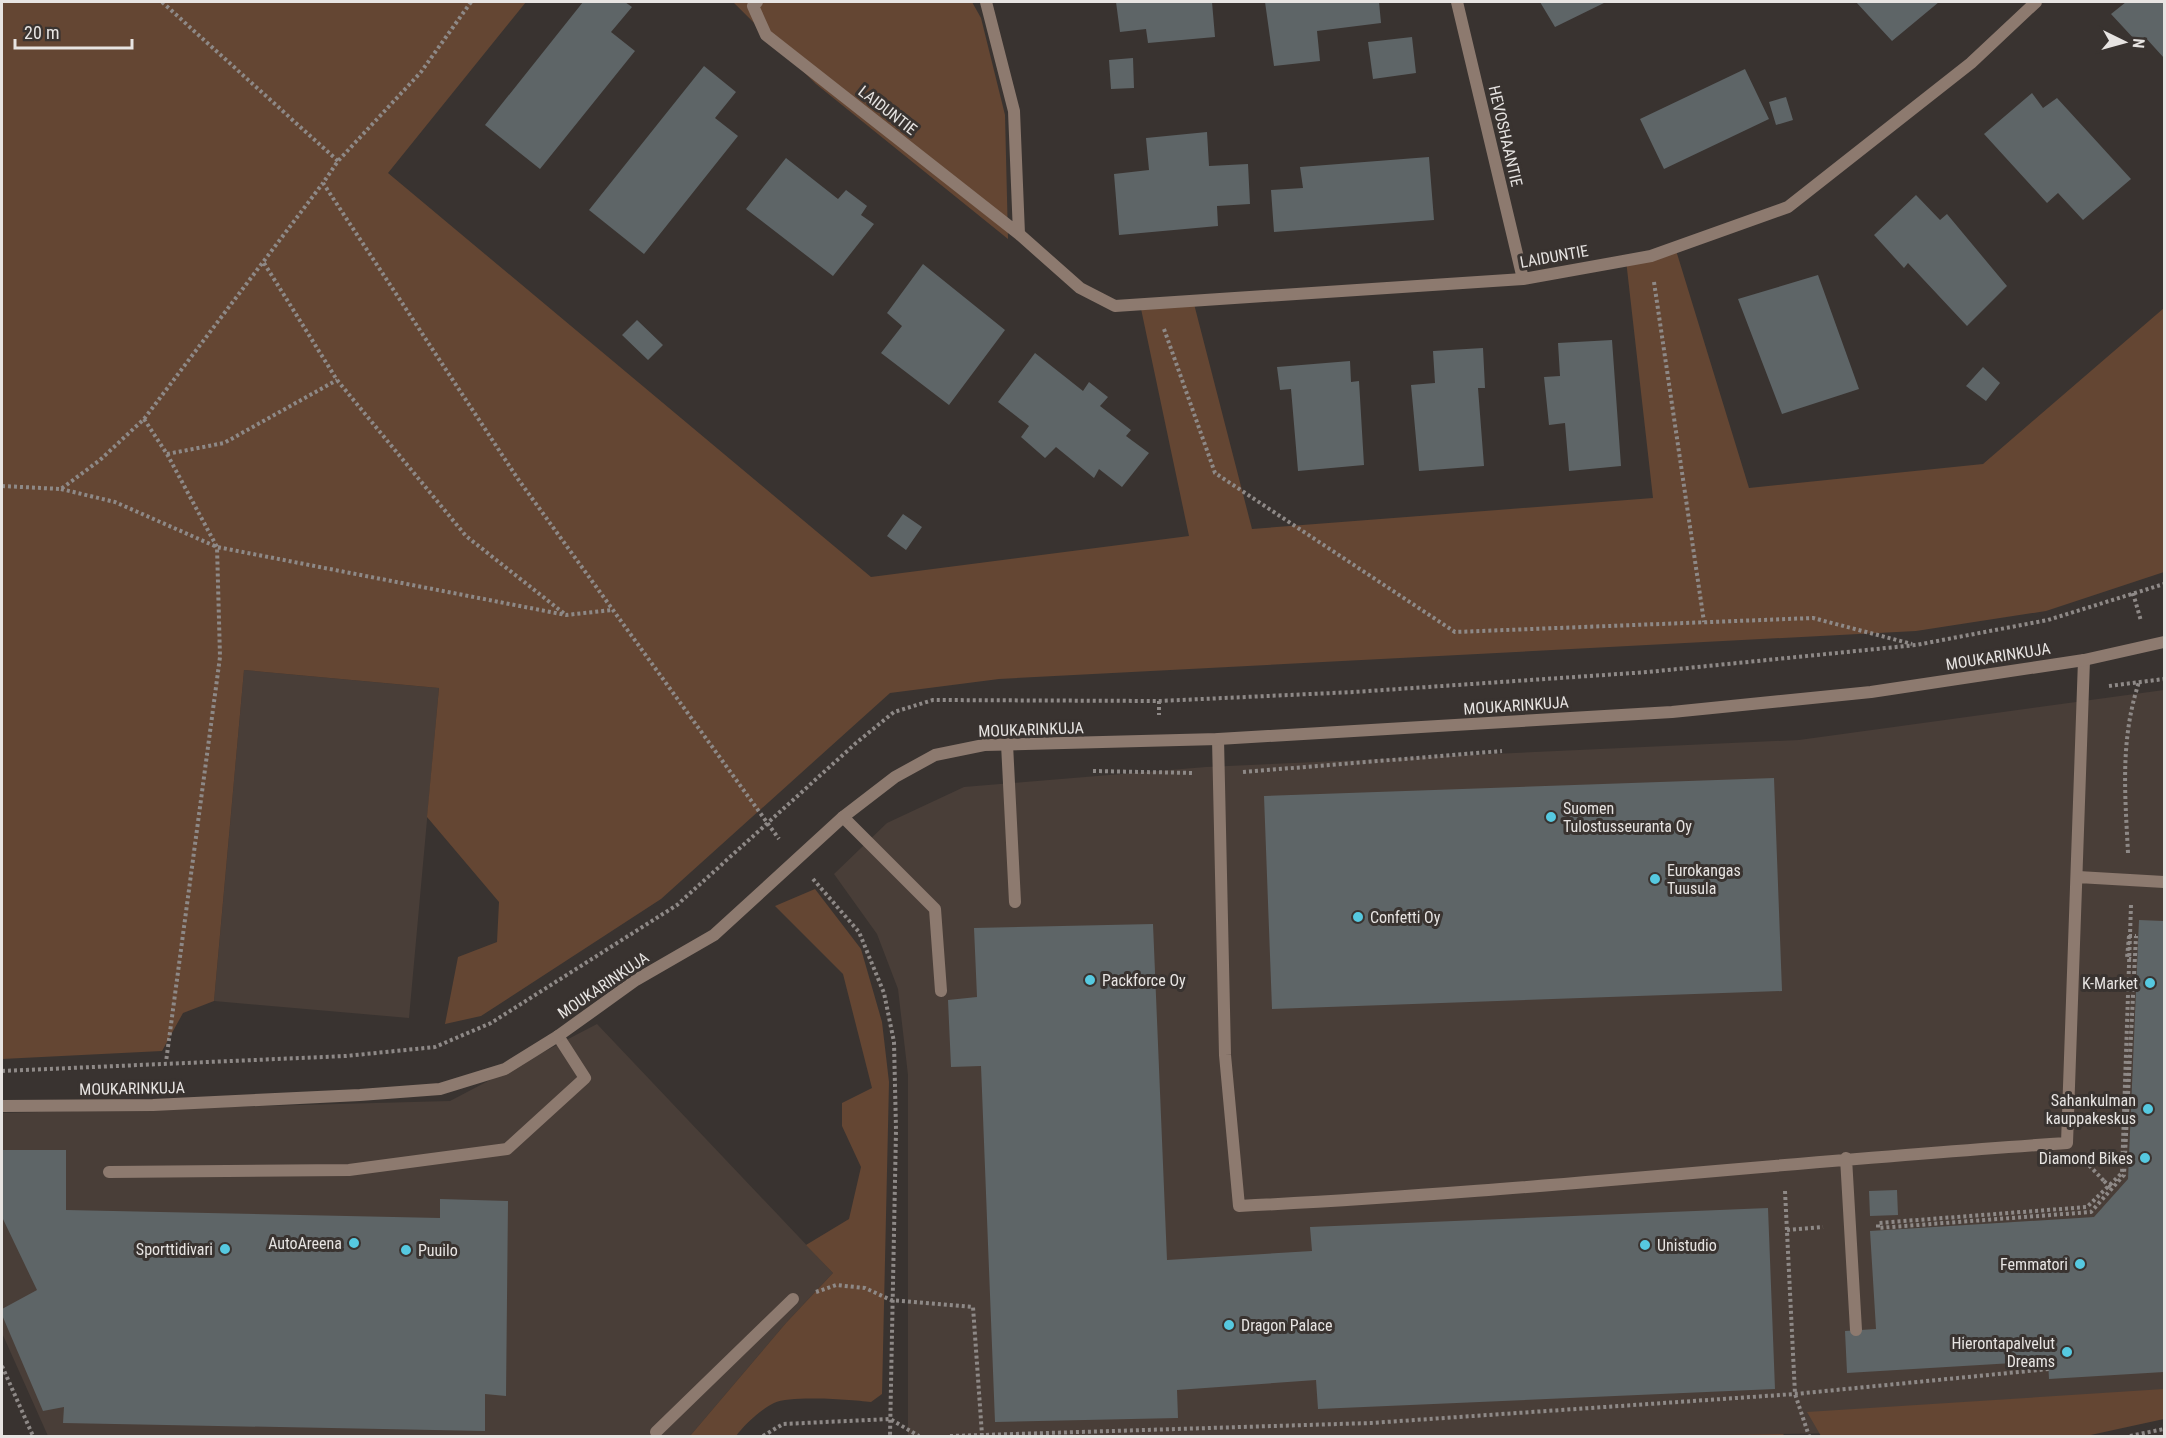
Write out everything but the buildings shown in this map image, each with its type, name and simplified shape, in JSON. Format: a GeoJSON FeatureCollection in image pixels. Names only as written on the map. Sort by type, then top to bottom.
{"type":"FeatureCollection","features":[{"type":"Feature","properties":{"kind":"street","name":"LAIDUNTIE"},"geometry":{"type":"LineString","coordinates":[[757,2],[753,6],[766,34],[1019,234],[1080,288],[1115,306],[1523,279],[1651,256],[1788,207],[1971,63],[2036,2]]}},
{"type":"Feature","properties":{"kind":"street"},"geometry":{"type":"LineString","coordinates":[[986,2],[1014,111],[1019,234]]}},
{"type":"Feature","properties":{"kind":"street","name":"HEVOSHAANTIE"},"geometry":{"type":"LineString","coordinates":[[1457,2],[1523,279]]}},
{"type":"Feature","properties":{"kind":"street","name":"MOUKARINKUJA"},"geometry":{"type":"LineString","coordinates":[[2,1106],[153,1105],[360,1095],[440,1089],[505,1069],[558,1036],[636,980],[714,935],[843,818],[895,777],[935,755],[984,745],[1218,739],[1672,712],[1871,692],[2084,660],[2164,642]]}},
{"type":"Feature","properties":{"kind":"street"},"geometry":{"type":"LineString","coordinates":[[1218,739],[1225,1055],[1239,1206],[1450,1192],[1783,1163],[2067,1143],[2084,660]]}},
{"type":"Feature","properties":{"kind":"street"},"geometry":{"type":"LineString","coordinates":[[1007,744],[1015,902]]}},
{"type":"Feature","properties":{"kind":"street"},"geometry":{"type":"LineString","coordinates":[[843,818],[935,909],[941,991]]}},
{"type":"Feature","properties":{"kind":"street"},"geometry":{"type":"LineString","coordinates":[[2078,877],[2164,882]]}},
{"type":"Feature","properties":{"kind":"street"},"geometry":{"type":"LineString","coordinates":[[109,1172],[349,1170],[507,1149],[585,1078],[558,1036]]}},
{"type":"Feature","properties":{"kind":"street"},"geometry":{"type":"LineString","coordinates":[[1846,1158],[1856,1330]]}},
{"type":"Feature","properties":{"kind":"street"},"geometry":{"type":"LineString","coordinates":[[656,1432],[793,1299]]}},
{"type":"Feature","properties":{"kind":"path"},"geometry":{"type":"LineString","coordinates":[[162,2],[338,161]]}},
{"type":"Feature","properties":{"kind":"path"},"geometry":{"type":"LineString","coordinates":[[61,489],[100,460],[144,419],[264,264],[338,161],[421,72],[471,2]]}},
{"type":"Feature","properties":{"kind":"path"},"geometry":{"type":"LineString","coordinates":[[323,183],[518,478],[766,826],[859,932],[884,993],[894,1042],[896,1130],[890,1437]]}},
{"type":"Feature","properties":{"kind":"path"},"geometry":{"type":"LineString","coordinates":[[1651,256],[1704,622]]}},
{"type":"Feature","properties":{"kind":"path"},"geometry":{"type":"LineString","coordinates":[[264,264],[337,380],[466,536],[566,615]]}},
{"type":"Feature","properties":{"kind":"path"},"geometry":{"type":"LineString","coordinates":[[1155,303],[1215,473],[1455,632],[1813,618],[1916,645]]}},
{"type":"Feature","properties":{"kind":"path"},"geometry":{"type":"LineString","coordinates":[[167,454],[224,443],[337,380]]}},
{"type":"Feature","properties":{"kind":"path"},"geometry":{"type":"LineString","coordinates":[[144,419],[167,454],[217,547],[219,657],[166,1062]]}},
{"type":"Feature","properties":{"kind":"path"},"geometry":{"type":"LineString","coordinates":[[2,486],[61,489],[114,502],[217,547],[566,615],[612,610]]}},
{"type":"Feature","properties":{"kind":"path"},"geometry":{"type":"LineString","coordinates":[[2,1071],[166,1062],[346,1056],[435,1047],[491,1023],[677,905],[856,743],[894,712],[933,700],[1159,700],[1354,692],[1648,672],[1916,645],[2048,621],[2164,584]]}},
{"type":"Feature","properties":{"kind":"path"},"geometry":{"type":"LineString","coordinates":[[2129,936],[2136,936],[2133,958]]}},
{"type":"Feature","properties":{"kind":"path"},"geometry":{"type":"LineString","coordinates":[[1783,1163],[1795,1394],[1809,1437]]}},
{"type":"Feature","properties":{"kind":"path"},"geometry":{"type":"LineString","coordinates":[[2104,1181],[2112,1189]]}},
{"type":"Feature","properties":{"kind":"path"},"geometry":{"type":"LineString","coordinates":[[793,1299],[836,1285],[865,1288],[891,1300],[973,1306],[982,1435]]}},
{"type":"Feature","properties":{"kind":"path"},"geometry":{"type":"LineString","coordinates":[[2,1366],[33,1437]]}},
{"type":"Feature","properties":{"kind":"path"},"geometry":{"type":"LineString","coordinates":[[950,1437],[1371,1423],[1795,1394],[2049,1369]]}},
{"type":"Feature","properties":{"kind":"path"},"geometry":{"type":"LineString","coordinates":[[763,1437],[783,1424],[890,1419],[919,1437]]}},
{"type":"Feature","properties":{"kind":"path"},"geometry":{"type":"LineString","coordinates":[[2130,1437],[2164,1429]]}},
{"type":"Feature","properties":{"kind":"shaded area"},"geometry":{"type":"Polygon","coordinates":[[[2,2],[526,2],[388,173],[871,577],[1189,536],[1140,304],[1193,300],[1252,529],[1653,498],[1626,260],[1675,247],[1749,488],[1983,464],[2164,308],[2164,572],[2046,611],[1916,631],[999,679],[890,693],[661,899],[481,1016],[445,1024],[458,957],[497,942],[499,902],[427,817],[439,688],[244,670],[214,1001],[183,1013],[162,1051],[2,1059],[2,2]]]}},
{"type":"Feature","properties":{"kind":"shaded area"},"geometry":{"type":"Polygon","coordinates":[[[733,2],[972,2],[981,18],[1005,115],[1008,239],[816,84],[733,2]]]}},
{"type":"Feature","properties":{"kind":"shaded area"},"geometry":{"type":"Polygon","coordinates":[[[244,670],[439,688],[409,1018],[214,1001],[244,670]]]}},
{"type":"Feature","properties":{"kind":"shaded area"},"geometry":{"type":"Polygon","coordinates":[[[2164,690],[2164,1408],[1973,1431],[1658,1436],[908,1436],[908,1075],[898,989],[877,934],[834,874],[887,823],[964,787],[1206,767],[1799,740],[2164,690]]]}},
{"type":"Feature","properties":{"kind":"shaded area"},"geometry":{"type":"Polygon","coordinates":[[[815,889],[861,949],[882,1022],[889,1082],[882,1394],[871,1402],[821,1399],[782,1401],[758,1413],[736,1436],[690,1436],[786,1323],[833,1273],[806,1245],[849,1219],[861,1167],[842,1126],[842,1103],[872,1088],[843,974],[775,906],[815,889]]]}},
{"type":"Feature","properties":{"kind":"shaded area"},"geometry":{"type":"Polygon","coordinates":[[[597,1024],[833,1273],[786,1323],[690,1436],[48,1436],[2,1333],[2,1113],[450,1101],[597,1024]]]}},
{"type":"Feature","properties":{"kind":"shaded area"},"geometry":{"type":"Polygon","coordinates":[[[2164,1389],[2164,1419],[2086,1436],[1821,1436],[1807,1412],[2164,1389]]]}},
{"type":"Feature","properties":{"kind":"shaded area"},"geometry":{"type":"Polygon","coordinates":[[[1783,1434],[1785,1436],[1658,1436],[1783,1434]]]}},
{"type":"Feature","properties":{"kind":"place","name":"Suomen Tulostusseuranta Oy"},"geometry":{"type":"Point","coordinates":[1551,817]}},
{"type":"Feature","properties":{"kind":"place","name":"Eurokangas Tuusula"},"geometry":{"type":"Point","coordinates":[1655,879]}},
{"type":"Feature","properties":{"kind":"place","name":"Confetti Oy"},"geometry":{"type":"Point","coordinates":[1358,917]}},
{"type":"Feature","properties":{"kind":"place","name":"Packforce Oy"},"geometry":{"type":"Point","coordinates":[1090,980]}},
{"type":"Feature","properties":{"kind":"place","name":"K-Market"},"geometry":{"type":"Point","coordinates":[2150,983]}},
{"type":"Feature","properties":{"kind":"place","name":"Sahankulman kauppakeskus"},"geometry":{"type":"Point","coordinates":[2148,1109]}},
{"type":"Feature","properties":{"kind":"place","name":"Diamond Bikes"},"geometry":{"type":"Point","coordinates":[2145,1158]}},
{"type":"Feature","properties":{"kind":"place","name":"AutoAreena"},"geometry":{"type":"Point","coordinates":[354,1243]}},
{"type":"Feature","properties":{"kind":"place","name":"Unistudio"},"geometry":{"type":"Point","coordinates":[1645,1245]}},
{"type":"Feature","properties":{"kind":"place","name":"Sporttidivari"},"geometry":{"type":"Point","coordinates":[225,1249]}},
{"type":"Feature","properties":{"kind":"place","name":"Puuilo"},"geometry":{"type":"Point","coordinates":[406,1250]}},
{"type":"Feature","properties":{"kind":"place","name":"Femmatori"},"geometry":{"type":"Point","coordinates":[2080,1264]}},
{"type":"Feature","properties":{"kind":"place","name":"Dragon Palace"},"geometry":{"type":"Point","coordinates":[1229,1325]}},
{"type":"Feature","properties":{"kind":"place","name":"Hierontapalvelut Dreams"},"geometry":{"type":"Point","coordinates":[2067,1352]}}]}
